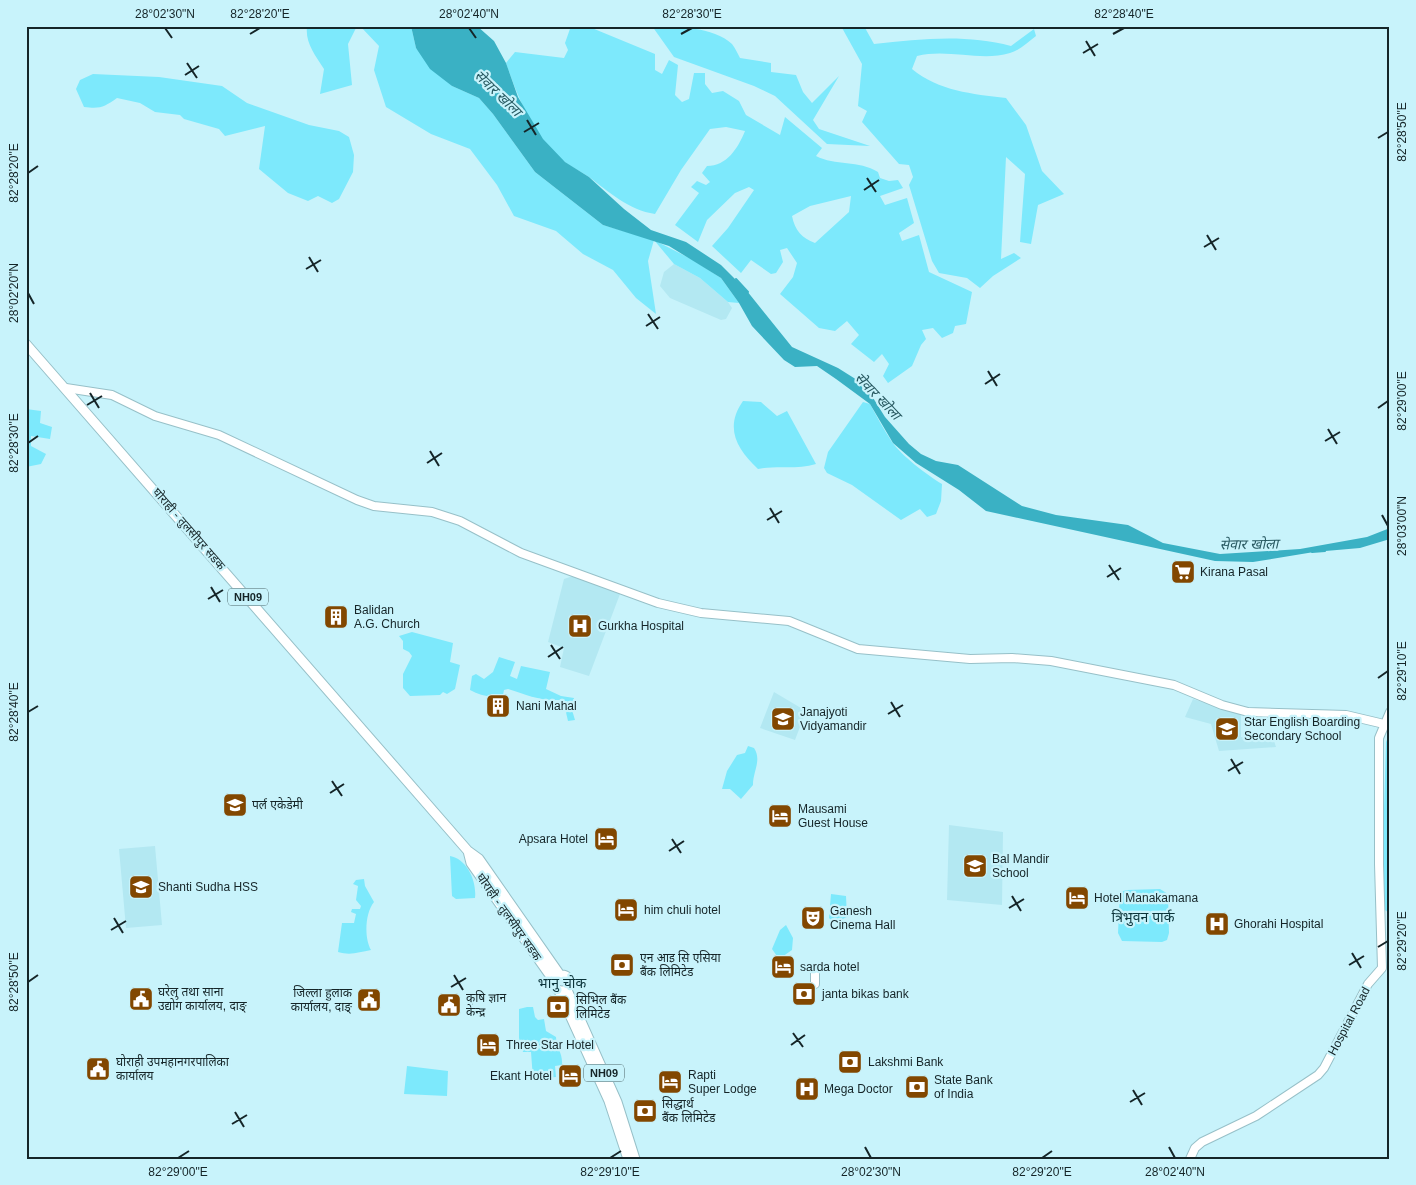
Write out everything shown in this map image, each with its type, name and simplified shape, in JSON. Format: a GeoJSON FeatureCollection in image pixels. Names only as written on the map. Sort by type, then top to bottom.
{"type":"FeatureCollection","features":[{"type":"Feature","properties":{"kind":"main road","name":"घोराही - तुलसीपुर सडक"},"geometry":{"type":"LineString","coordinates":[[26,344],[468,851],[479,859],[557,978]]}},
{"type":"Feature","properties":{"kind":"main road","name":"NH09"},"geometry":{"type":"LineString","coordinates":[[563,991],[570,980],[564,975],[557,978],[555,988],[563,991],[617,1102],[635,1159]]}},
{"type":"Feature","properties":{"kind":"main road","name":"NH09"},"geometry":{"type":"LineString","coordinates":[[563,991],[609,1101],[628,1159]]}},
{"type":"Feature","properties":{"kind":"street"},"geometry":{"type":"LineString","coordinates":[[66,388],[112,395],[155,416],[219,435],[357,500],[374,506],[432,512],[460,521],[521,553],[658,603],[701,613],[789,620],[858,649],[970,659],[1012,658],[1051,661],[1165,682],[1222,705],[1248,712],[1346,715],[1384,724]]}},
{"type":"Feature","properties":{"kind":"street","name":"Hospital Road"},"geometry":{"type":"LineString","coordinates":[[1190,1159],[1195,1148],[1202,1142],[1256,1116],[1318,1075],[1324,1068],[1368,984],[1382,968],[1379,864],[1379,738],[1390,712]]}},
{"type":"Feature","properties":{"kind":"street"},"geometry":{"type":"LineString","coordinates":[[815,973],[815,984]]}},
{"type":"Feature","properties":{"kind":"shaded area"},"geometry":{"type":"Polygon","coordinates":[[[307,26],[357,26],[348,44],[352,85],[320,94],[324,69],[309,43],[307,26]]]}},
{"type":"Feature","properties":{"kind":"shaded area"},"geometry":{"type":"Polygon","coordinates":[[[360,26],[411,26],[416,48],[452,86],[479,98],[493,114],[535,172],[603,225],[654,240],[648,261],[656,314],[636,298],[613,270],[583,254],[556,231],[514,216],[497,185],[470,149],[431,134],[386,107],[374,70],[379,46],[360,26]]]}},
{"type":"Feature","properties":{"kind":"shaded area"},"geometry":{"type":"Polygon","coordinates":[[[571,26],[587,26],[655,54],[655,70],[662,74],[669,60],[678,65],[675,95],[682,102],[689,99],[694,73],[705,73],[705,84],[712,93],[723,91],[739,101],[746,115],[780,135],[785,117],[822,148],[816,156],[831,161],[871,168],[878,172],[880,178],[889,181],[898,180],[903,188],[880,196],[885,205],[907,198],[914,223],[899,233],[902,241],[919,235],[929,272],[972,292],[966,324],[955,326],[953,333],[942,338],[933,328],[922,330],[926,339],[921,345],[912,366],[888,383],[883,376],[889,364],[882,354],[874,362],[851,344],[859,335],[847,321],[835,331],[819,328],[780,294],[793,277],[797,263],[787,248],[780,250],[783,262],[776,273],[771,274],[751,260],[741,273],[712,246],[728,228],[754,190],[749,187],[735,193],[707,220],[698,242],[675,225],[699,193],[691,187],[697,181],[706,185],[710,182],[702,173],[707,166],[720,163],[731,155],[745,131],[726,127],[710,129],[681,170],[655,214],[637,209],[628,204],[566,163],[545,143],[529,118],[506,63],[515,52],[564,58],[568,50],[565,43],[571,26]],[[851,196],[810,206],[792,216],[795,226],[800,233],[806,239],[815,243],[849,212],[851,196]]]}},
{"type":"Feature","properties":{"kind":"shaded area"},"geometry":{"type":"Polygon","coordinates":[[[652,26],[694,29],[724,38],[732,44],[740,58],[771,63],[771,72],[796,75],[803,92],[812,103],[839,76],[813,120],[819,129],[870,146],[827,144],[775,96],[754,86],[674,57],[652,26]]]}},
{"type":"Feature","properties":{"kind":"shaded area"},"geometry":{"type":"Polygon","coordinates":[[[841,26],[864,26],[874,44],[926,39],[960,39],[994,42],[1011,46],[1034,29],[1036,36],[1013,52],[987,56],[940,53],[917,56],[912,69],[945,87],[968,93],[1006,98],[1026,125],[1042,171],[1064,194],[1038,205],[1031,244],[1020,242],[1025,174],[1006,157],[1001,259],[1014,253],[1021,258],[993,276],[980,288],[967,278],[939,273],[932,261],[909,185],[913,177],[909,165],[899,164],[862,122],[867,111],[858,106],[862,64],[841,26]]]}},
{"type":"Feature","properties":{"kind":"shaded area"},"geometry":{"type":"Polygon","coordinates":[[[93,74],[159,77],[222,86],[247,103],[309,125],[339,131],[349,137],[354,155],[353,172],[339,199],[332,203],[318,196],[308,201],[288,193],[259,169],[265,126],[225,136],[219,129],[184,119],[180,115],[155,112],[140,103],[117,98],[102,107],[84,107],[76,89],[80,80],[93,74]]]}},
{"type":"Feature","properties":{"kind":"shaded area"},"geometry":{"type":"Polygon","coordinates":[[[654,240],[693,260],[721,278],[739,303],[728,302],[700,278],[674,264],[654,240]]]}},
{"type":"Feature","properties":{"kind":"shaded area"},"geometry":{"type":"Polygon","coordinates":[[[674,264],[700,278],[728,302],[732,308],[726,319],[721,320],[670,298],[660,286],[664,272],[674,264]]]}},
{"type":"Feature","properties":{"kind":"shaded area"},"geometry":{"type":"Polygon","coordinates":[[[743,401],[761,402],[777,416],[787,411],[816,464],[802,467],[758,469],[739,446],[734,429],[734,420],[743,401]]]}},
{"type":"Feature","properties":{"kind":"shaded area"},"geometry":{"type":"Polygon","coordinates":[[[863,402],[870,404],[896,447],[922,470],[942,484],[941,501],[936,514],[927,517],[920,509],[901,520],[852,485],[827,473],[824,468],[828,452],[863,402]]]}},
{"type":"Feature","properties":{"kind":"shaded area"},"geometry":{"type":"Polygon","coordinates":[[[26,409],[41,411],[40,423],[52,427],[50,439],[31,436],[31,446],[46,454],[41,464],[26,467],[26,409]]]}},
{"type":"Feature","properties":{"kind":"shaded area","name":"Gurkha Hospital"},"geometry":{"type":"Polygon","coordinates":[[[573,576],[620,594],[589,676],[560,667],[564,648],[548,642],[564,579],[573,576]]]}},
{"type":"Feature","properties":{"kind":"shaded area"},"geometry":{"type":"Polygon","coordinates":[[[412,632],[453,643],[450,662],[460,665],[455,689],[447,694],[443,692],[440,695],[410,696],[403,688],[403,674],[412,656],[403,649],[403,641],[399,636],[412,632]]]}},
{"type":"Feature","properties":{"kind":"shaded area"},"geometry":{"type":"Polygon","coordinates":[[[499,657],[515,662],[510,676],[517,679],[521,666],[550,672],[546,689],[561,696],[574,698],[572,710],[575,720],[568,721],[565,708],[560,700],[540,699],[508,689],[504,690],[503,695],[494,696],[482,695],[470,690],[472,676],[476,674],[484,679],[493,672],[499,657]]]}},
{"type":"Feature","properties":{"kind":"shaded area","name":"Janajyoti Vidyamandir"},"geometry":{"type":"Polygon","coordinates":[[[774,692],[806,711],[795,740],[760,728],[774,692]]]}},
{"type":"Feature","properties":{"kind":"shaded area","name":"Star English Boarding Secondary School"},"geometry":{"type":"Polygon","coordinates":[[[1193,699],[1241,714],[1241,737],[1272,735],[1276,747],[1219,751],[1211,724],[1185,717],[1193,699]]]}},
{"type":"Feature","properties":{"kind":"shaded area"},"geometry":{"type":"Polygon","coordinates":[[[1390,732],[1389,913],[1385,910],[1382,878],[1386,742],[1390,732]]]}},
{"type":"Feature","properties":{"kind":"shaded area"},"geometry":{"type":"Polygon","coordinates":[[[748,746],[754,748],[757,761],[753,785],[741,799],[730,789],[722,789],[727,771],[737,755],[745,753],[748,746]]]}},
{"type":"Feature","properties":{"kind":"shaded area","name":"Bal Mandir School"},"geometry":{"type":"Polygon","coordinates":[[[949,825],[1003,832],[1002,905],[947,900],[949,825]]]}},
{"type":"Feature","properties":{"kind":"shaded area","name":"Shanti Sudha HSS"},"geometry":{"type":"Polygon","coordinates":[[[155,846],[162,925],[126,928],[119,849],[155,846]]]}},
{"type":"Feature","properties":{"kind":"shaded area"},"geometry":{"type":"Polygon","coordinates":[[[450,856],[461,861],[470,872],[475,898],[456,899],[452,896],[450,856]]]}},
{"type":"Feature","properties":{"kind":"shaded area"},"geometry":{"type":"Polygon","coordinates":[[[364,879],[365,886],[374,902],[367,919],[366,932],[371,950],[351,954],[338,952],[342,923],[354,923],[356,914],[351,912],[352,909],[360,909],[361,906],[356,900],[358,886],[353,884],[356,880],[364,879]]]}},
{"type":"Feature","properties":{"kind":"shaded area","name":"त्रिभुवन पार्क"},"geometry":{"type":"Polygon","coordinates":[[[1160,889],[1168,894],[1169,933],[1167,940],[1162,942],[1122,941],[1118,933],[1120,892],[1160,889]]]}},
{"type":"Feature","properties":{"kind":"shaded area"},"geometry":{"type":"Polygon","coordinates":[[[831,894],[846,896],[847,917],[834,923],[829,918],[831,894]]]}},
{"type":"Feature","properties":{"kind":"shaded area"},"geometry":{"type":"Polygon","coordinates":[[[786,925],[793,938],[792,950],[779,959],[772,949],[780,930],[786,925]]]}},
{"type":"Feature","properties":{"kind":"shaded area"},"geometry":{"type":"Polygon","coordinates":[[[533,1007],[535,1017],[538,1020],[544,1019],[546,1031],[556,1037],[562,1065],[555,1066],[556,1077],[533,1079],[531,1052],[523,1052],[519,1038],[519,1009],[533,1007]]]}},
{"type":"Feature","properties":{"kind":"shaded area"},"geometry":{"type":"Polygon","coordinates":[[[407,1066],[448,1071],[447,1096],[404,1094],[407,1066]]]}},
{"type":"Feature","properties":{"kind":"water"},"geometry":{"type":"Polygon","coordinates":[[[411,26],[477,26],[494,41],[506,63],[518,97],[543,139],[565,162],[589,177],[624,209],[651,230],[686,242],[721,265],[747,291],[792,347],[838,368],[865,385],[885,417],[909,444],[921,454],[936,461],[958,465],[1022,506],[1056,515],[1128,525],[1163,543],[1220,554],[1300,549],[1367,537],[1390,528],[1390,539],[1360,548],[1314,552],[1253,562],[1215,561],[986,511],[959,490],[916,463],[893,443],[870,404],[817,366],[795,367],[784,360],[752,326],[739,303],[721,278],[669,246],[603,225],[535,172],[493,114],[479,98],[452,86],[430,69],[416,48],[411,26]]]}},
{"type":"Feature","properties":{"kind":"waterway","name":"सेवार खोला"},"geometry":{"type":"LineString","coordinates":[[736,279],[748,292]]}},
{"type":"Feature","properties":{"kind":"waterway","name":"सेवार खोला"},"geometry":{"type":"LineString","coordinates":[[1312,552],[1325,551]]}},
{"type":"Feature","properties":{"kind":"place","name":"Kirana Pasal"},"geometry":{"type":"Point","coordinates":[1183,572]}},
{"type":"Feature","properties":{"kind":"place","name":"Balidan A.G. Church"},"geometry":{"type":"Point","coordinates":[336,617]}},
{"type":"Feature","properties":{"kind":"place","name":"Gurkha Hospital"},"geometry":{"type":"Point","coordinates":[580,626]}},
{"type":"Feature","properties":{"kind":"place","name":"Nani Mahal"},"geometry":{"type":"Point","coordinates":[498,706]}},
{"type":"Feature","properties":{"kind":"place","name":"Janajyoti Vidyamandir"},"geometry":{"type":"Point","coordinates":[783,719]}},
{"type":"Feature","properties":{"kind":"place","name":"Star English Boarding Secondary School"},"geometry":{"type":"Point","coordinates":[1227,729]}},
{"type":"Feature","properties":{"kind":"place","name":"पर्ल एकेडेमी"},"geometry":{"type":"Point","coordinates":[235,805]}},
{"type":"Feature","properties":{"kind":"place","name":"Mausami Guest House"},"geometry":{"type":"Point","coordinates":[780,816]}},
{"type":"Feature","properties":{"kind":"place","name":"Apsara Hotel"},"geometry":{"type":"Point","coordinates":[606,839]}},
{"type":"Feature","properties":{"kind":"place","name":"Bal Mandir School"},"geometry":{"type":"Point","coordinates":[975,866]}},
{"type":"Feature","properties":{"kind":"place","name":"Shanti Sudha HSS"},"geometry":{"type":"Point","coordinates":[141,887]}},
{"type":"Feature","properties":{"kind":"place","name":"Hotel Manakamana"},"geometry":{"type":"Point","coordinates":[1077,898]}},
{"type":"Feature","properties":{"kind":"place","name":"him chuli hotel"},"geometry":{"type":"Point","coordinates":[626,910]}},
{"type":"Feature","properties":{"kind":"place","name":"Ganesh Cinema Hall"},"geometry":{"type":"Point","coordinates":[813,918]}},
{"type":"Feature","properties":{"kind":"place","name":"Ghorahi Hospital"},"geometry":{"type":"Point","coordinates":[1217,924]}},
{"type":"Feature","properties":{"kind":"place","name":"एन आइ सि एसिया बैंक लिमिटेड"},"geometry":{"type":"Point","coordinates":[622,965]}},
{"type":"Feature","properties":{"kind":"place","name":"sarda hotel"},"geometry":{"type":"Point","coordinates":[783,967]}},
{"type":"Feature","properties":{"kind":"place","name":"janta bikas bank"},"geometry":{"type":"Point","coordinates":[804,994]}},
{"type":"Feature","properties":{"kind":"place","name":"घरेलु तथा साना उद्योग कार्यालय, दाङ्"},"geometry":{"type":"Point","coordinates":[141,999]}},
{"type":"Feature","properties":{"kind":"place","name":"जिल्ला हुलाक कार्यालय, दाङ्"},"geometry":{"type":"Point","coordinates":[369,1000]}},
{"type":"Feature","properties":{"kind":"place","name":"कृषि ज्ञान केन्द्र"},"geometry":{"type":"Point","coordinates":[449,1005]}},
{"type":"Feature","properties":{"kind":"place","name":"सिभिल बैंक लिमिटेड"},"geometry":{"type":"Point","coordinates":[558,1007]}},
{"type":"Feature","properties":{"kind":"place","name":"Three Star Hotel"},"geometry":{"type":"Point","coordinates":[488,1045]}},
{"type":"Feature","properties":{"kind":"place","name":"Lakshmi Bank"},"geometry":{"type":"Point","coordinates":[850,1062]}},
{"type":"Feature","properties":{"kind":"place","name":"घोराही उपमहानगरपालिका कार्यालय"},"geometry":{"type":"Point","coordinates":[98,1069]}},
{"type":"Feature","properties":{"kind":"place","name":"Ekant Hotel"},"geometry":{"type":"Point","coordinates":[570,1076]}},
{"type":"Feature","properties":{"kind":"place","name":"Rapti Super Lodge"},"geometry":{"type":"Point","coordinates":[670,1082]}},
{"type":"Feature","properties":{"kind":"place","name":"State Bank of India"},"geometry":{"type":"Point","coordinates":[917,1087]}},
{"type":"Feature","properties":{"kind":"place","name":"Mega Doctor"},"geometry":{"type":"Point","coordinates":[807,1089]}},
{"type":"Feature","properties":{"kind":"place","name":"सिद्धार्थ बैंक लिमिटेड"},"geometry":{"type":"Point","coordinates":[645,1111]}},
{"type":"Feature","properties":{"kind":"district","name":"त्रिभुवन पार्क"},"geometry":{"type":"Point","coordinates":[1143,917]}},
{"type":"Feature","properties":{"kind":"district","name":"भानु चोक"},"geometry":{"type":"Point","coordinates":[562,983]}}]}
